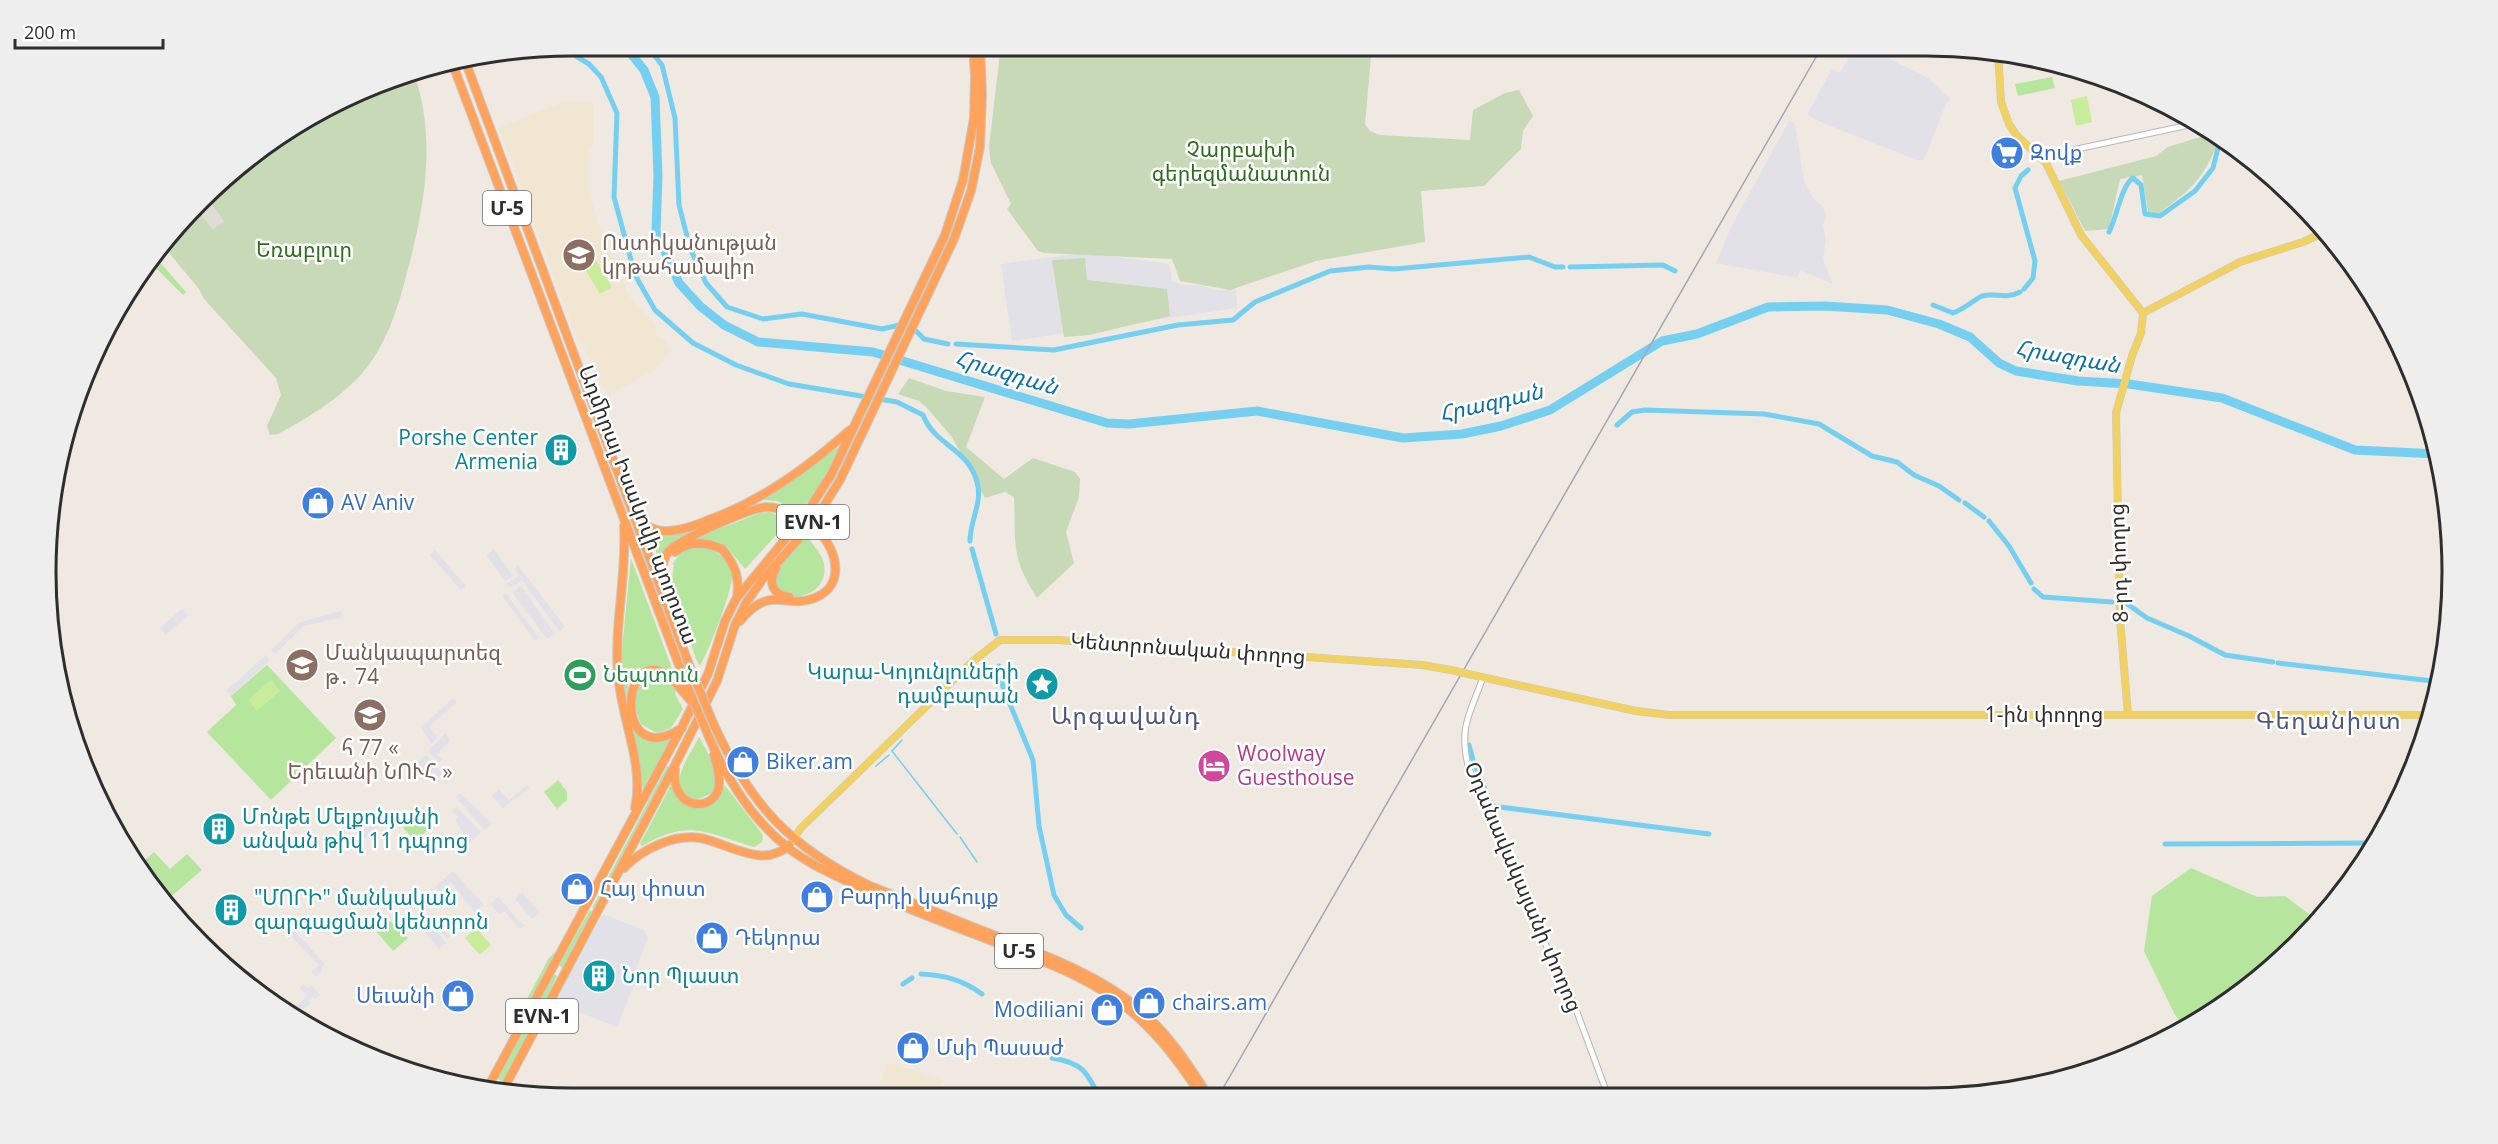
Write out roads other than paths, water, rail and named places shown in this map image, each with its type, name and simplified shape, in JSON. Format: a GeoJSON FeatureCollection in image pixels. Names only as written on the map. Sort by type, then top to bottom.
{"type":"FeatureCollection","features":[{"type":"Feature","properties":{"kind":"highway","name":"EVN-1"},"geometry":{"type":"LineString","coordinates":[[490,1082],[665,762],[708,674],[725,621],[736,599],[819,495],[866,404],[945,235],[963,180],[974,118],[974,56]]}},
{"type":"Feature","properties":{"kind":"highway","name":"EVN-1"},"geometry":{"type":"LineString","coordinates":[[506,1084],[675,766],[717,681],[735,625],[753,591],[814,520],[828,500],[875,408],[954,238],[970,190],[980,147],[980,56]]}},
{"type":"Feature","properties":{"kind":"highway","name":"Ադմիրալ Իսակովի պողոտա"},"geometry":{"type":"LineString","coordinates":[[467,66],[692,670],[732,762],[758,802],[777,825],[793,839],[842,872],[870,886],[1077,965],[1140,1009],[1172,1042],[1200,1088]]}},
{"type":"Feature","properties":{"kind":"highway","name":"Ադմիրալ Իսակովի պողոտա"},"geometry":{"type":"LineString","coordinates":[[454,69],[682,684],[746,803],[787,848],[842,879],[871,893],[1074,975],[1098,988],[1134,1013],[1167,1047],[1199,1088]]}},
{"type":"Feature","properties":{"kind":"highway"},"geometry":{"type":"LineString","coordinates":[[636,521],[658,531],[668,531],[701,523],[746,506],[824,453],[855,427]]}},
{"type":"Feature","properties":{"kind":"highway"},"geometry":{"type":"LineString","coordinates":[[735,625],[764,601],[807,601],[817,598],[828,589],[836,572],[836,557],[829,543],[794,514],[777,504],[746,506]]}},
{"type":"Feature","properties":{"kind":"highway"},"geometry":{"type":"LineString","coordinates":[[661,585],[665,557],[683,540],[760,508],[778,508],[794,514]]}},
{"type":"Feature","properties":{"kind":"highway"},"geometry":{"type":"LineString","coordinates":[[623,520],[625,565],[617,670],[637,777],[638,791],[633,817]]}},
{"type":"Feature","properties":{"kind":"highway"},"geometry":{"type":"LineString","coordinates":[[783,556],[772,575],[772,584],[776,592],[787,597],[810,595],[821,590],[831,575],[832,560],[825,543],[815,532]]}},
{"type":"Feature","properties":{"kind":"highway"},"geometry":{"type":"LineString","coordinates":[[661,585],[666,567],[675,552],[691,544],[704,543],[722,549],[730,559],[737,572],[739,584],[736,599]]}},
{"type":"Feature","properties":{"kind":"highway"},"geometry":{"type":"LineString","coordinates":[[682,684],[664,673],[654,671],[644,673],[635,681],[630,701],[635,723],[642,732],[652,737],[662,738],[682,728]]}},
{"type":"Feature","properties":{"kind":"highway"},"geometry":{"type":"LineString","coordinates":[[665,762],[675,766],[676,788],[682,798],[699,804],[711,799],[717,791],[719,782],[709,737]]}},
{"type":"Feature","properties":{"kind":"highway"},"geometry":{"type":"LineString","coordinates":[[616,877],[632,859],[680,838],[702,838],[755,856],[787,848],[793,839]]}},
{"type":"Feature","properties":{"kind":"highway"},"geometry":{"type":"LineString","coordinates":[[551,997],[560,973],[552,969]]}},
{"type":"Feature","properties":{"kind":"main road"},"geometry":{"type":"LineString","coordinates":[[1998,61],[2000,92],[2009,124],[2017,136],[2040,157],[2053,176],[2081,235],[2143,313],[2240,262],[2318,235]]}},
{"type":"Feature","properties":{"kind":"main road","name":"8-րդ փողոց"},"geometry":{"type":"LineString","coordinates":[[2128,715],[2120,619],[2116,488],[2117,410],[2141,333],[2143,313]]}},
{"type":"Feature","properties":{"kind":"main road","name":"Կենտրոնական փողոց"},"geometry":{"type":"LineString","coordinates":[[793,839],[801,828],[974,660],[1000,640],[1058,640],[1422,665],[1658,714]]}},
{"type":"Feature","properties":{"kind":"main road","name":"1-ին փողոց"},"geometry":{"type":"LineString","coordinates":[[1658,714],[2422,715]]}},
{"type":"Feature","properties":{"kind":"street"},"geometry":{"type":"LineString","coordinates":[[2040,157],[2185,126]]}},
{"type":"Feature","properties":{"kind":"street","name":"Օդանավակայանի փողոց"},"geometry":{"type":"LineString","coordinates":[[1480,677],[1464,723],[1464,747],[1468,766],[1515,880],[1574,1004],[1605,1088]]}},
{"type":"Feature","properties":{"kind":"waterway"},"geometry":{"type":"LineString","coordinates":[[576,56],[589,64],[601,77],[617,113],[614,197],[635,275],[655,310],[693,343],[736,365],[789,384],[897,402],[923,415],[935,434],[959,454],[973,471],[977,482],[978,497],[970,541]]}},
{"type":"Feature","properties":{"kind":"waterway","name":"Հրազդան"},"geometry":{"type":"LineString","coordinates":[[633,56],[644,70],[655,97],[658,176],[656,231],[679,283],[700,306],[724,325],[758,342],[873,352],[1107,423],[1129,424],[1257,411],[1403,438],[1462,434],[1501,426],[1550,410],[1662,341],[1697,334],[1768,307],[1825,306],[1887,310],[1939,324],[1970,337],[1999,363],[2016,371],[2078,381],[2129,384],[2222,398],[2355,450],[2429,454]]}},
{"type":"Feature","properties":{"kind":"waterway"},"geometry":{"type":"LineString","coordinates":[[655,56],[662,65],[675,118],[679,205],[690,248],[706,283],[727,307],[763,319],[802,314],[882,329],[904,324],[913,328],[924,339],[948,344]]}},
{"type":"Feature","properties":{"kind":"waterway"},"geometry":{"type":"LineString","coordinates":[[2109,232],[2125,188],[2133,178],[2141,185],[2145,214],[2160,216],[2195,191],[2213,168],[2218,148]]}},
{"type":"Feature","properties":{"kind":"waterway"},"geometry":{"type":"LineString","coordinates":[[2024,289],[2033,278],[2035,261],[2015,188],[2021,176],[2028,170]]}},
{"type":"Feature","properties":{"kind":"waterway"},"geometry":{"type":"LineString","coordinates":[[956,344],[1054,350],[1178,325],[1233,320],[1255,302],[1330,271],[1369,267],[1394,269],[1529,257],[1555,267],[1563,267]]}},
{"type":"Feature","properties":{"kind":"waterway"},"geometry":{"type":"LineString","coordinates":[[1570,267],[1663,265],[1675,271]]}},
{"type":"Feature","properties":{"kind":"waterway"},"geometry":{"type":"LineString","coordinates":[[1933,305],[1953,313],[1982,296],[2005,296],[2020,292]]}},
{"type":"Feature","properties":{"kind":"waterway"},"geometry":{"type":"LineString","coordinates":[[1617,425],[1632,412],[1645,410],[1764,414],[1819,424],[1872,456],[1897,462],[1914,475],[1939,486],[1959,500]]}},
{"type":"Feature","properties":{"kind":"waterway"},"geometry":{"type":"LineString","coordinates":[[1965,503],[1984,517]]}},
{"type":"Feature","properties":{"kind":"waterway"},"geometry":{"type":"LineString","coordinates":[[1989,521],[2009,546],[2031,583]]}},
{"type":"Feature","properties":{"kind":"waterway"},"geometry":{"type":"LineString","coordinates":[[972,549],[996,634]]}},
{"type":"Feature","properties":{"kind":"waterway"},"geometry":{"type":"LineString","coordinates":[[2034,589],[2043,597],[2112,602]]}},
{"type":"Feature","properties":{"kind":"waterway"},"geometry":{"type":"LineString","coordinates":[[2126,603],[2147,618],[2225,655],[2273,662]]}},
{"type":"Feature","properties":{"kind":"waterway"},"geometry":{"type":"LineString","coordinates":[[2278,663],[2431,681]]}},
{"type":"Feature","properties":{"kind":"waterway"},"geometry":{"type":"LineString","coordinates":[[999,666],[1003,687],[1033,760],[1039,826],[1054,895],[1066,915],[1081,928]]}},
{"type":"Feature","properties":{"kind":"waterway"},"geometry":{"type":"LineString","coordinates":[[902,740],[892,751],[957,834]]}},
{"type":"Feature","properties":{"kind":"waterway"},"geometry":{"type":"LineString","coordinates":[[1469,745],[1492,806],[1709,834]]}},
{"type":"Feature","properties":{"kind":"waterway"},"geometry":{"type":"LineString","coordinates":[[876,766],[889,755]]}},
{"type":"Feature","properties":{"kind":"waterway"},"geometry":{"type":"LineString","coordinates":[[960,837],[977,862]]}},
{"type":"Feature","properties":{"kind":"waterway"},"geometry":{"type":"LineString","coordinates":[[2165,844],[2365,843]]}},
{"type":"Feature","properties":{"kind":"waterway"},"geometry":{"type":"LineString","coordinates":[[921,974],[953,979],[982,994]]}},
{"type":"Feature","properties":{"kind":"waterway"},"geometry":{"type":"LineString","coordinates":[[903,984],[912,978]]}},
{"type":"Feature","properties":{"kind":"waterway"},"geometry":{"type":"LineString","coordinates":[[1052,1058],[1077,1066],[1087,1075],[1094,1088]]}},
{"type":"Feature","properties":{"kind":"railway"},"geometry":{"type":"LineString","coordinates":[[1223,1088],[1817,56]]}},
{"type":"Feature","properties":{"kind":"place","name":"Զովք"},"geometry":{"type":"Point","coordinates":[2007,153]}},
{"type":"Feature","properties":{"kind":"place","name":"Ոստիկանության կրթահամալիր"},"geometry":{"type":"Point","coordinates":[579,255]}},
{"type":"Feature","properties":{"kind":"place","name":"Porshe Center Armenia"},"geometry":{"type":"Point","coordinates":[561,450]}},
{"type":"Feature","properties":{"kind":"place","name":"AV Aniv"},"geometry":{"type":"Point","coordinates":[318,503]}},
{"type":"Feature","properties":{"kind":"place","name":"Մանկապարտեզ թ․ 74"},"geometry":{"type":"Point","coordinates":[302,665]}},
{"type":"Feature","properties":{"kind":"place","name":"Նեպտուն"},"geometry":{"type":"Point","coordinates":[580,675]}},
{"type":"Feature","properties":{"kind":"place","name":"Կարա-Կոյունլուների դամբարան"},"geometry":{"type":"Point","coordinates":[1042,684]}},
{"type":"Feature","properties":{"kind":"place","name":"հ 77 « Երեւանի ՆՈՒՀ »"},"geometry":{"type":"Point","coordinates":[370,715]}},
{"type":"Feature","properties":{"kind":"place","name":"Biker.am"},"geometry":{"type":"Point","coordinates":[743,762]}},
{"type":"Feature","properties":{"kind":"place","name":"Woolway Guesthouse"},"geometry":{"type":"Point","coordinates":[1214,766]}},
{"type":"Feature","properties":{"kind":"place","name":"Մոնթե Մելքոնյանի անվան թիվ 11 դպրոց"},"geometry":{"type":"Point","coordinates":[219,829]}},
{"type":"Feature","properties":{"kind":"place","name":"Հայ փոստ"},"geometry":{"type":"Point","coordinates":[577,889]}},
{"type":"Feature","properties":{"kind":"place","name":"Բարդի կահույք"},"geometry":{"type":"Point","coordinates":[817,897]}},
{"type":"Feature","properties":{"kind":"place","name":"\"ՄՈՐԻ\" մանկական զարգացման կենտրոն"},"geometry":{"type":"Point","coordinates":[231,910]}},
{"type":"Feature","properties":{"kind":"place","name":"Դեկորա"},"geometry":{"type":"Point","coordinates":[712,938]}},
{"type":"Feature","properties":{"kind":"place","name":"Նոր Պլաստ"},"geometry":{"type":"Point","coordinates":[599,976]}},
{"type":"Feature","properties":{"kind":"place","name":"Սեւանի"},"geometry":{"type":"Point","coordinates":[458,996]}},
{"type":"Feature","properties":{"kind":"place","name":"chairs.am"},"geometry":{"type":"Point","coordinates":[1149,1003]}},
{"type":"Feature","properties":{"kind":"place","name":"Modiliani"},"geometry":{"type":"Point","coordinates":[1107,1010]}},
{"type":"Feature","properties":{"kind":"place","name":"Մսի Պասաժ"},"geometry":{"type":"Point","coordinates":[913,1048]}},
{"type":"Feature","properties":{"kind":"district","name":"Արգավանդ"},"geometry":{"type":"Point","coordinates":[1126,716]}},
{"type":"Feature","properties":{"kind":"district","name":"Գեղանիստ"},"geometry":{"type":"Point","coordinates":[2329,721]}},
{"type":"Feature","properties":{"kind":"park label","name":"Չարբախի գերեզմանատուն"},"geometry":{"type":"Point","coordinates":[1241,162]}},
{"type":"Feature","properties":{"kind":"park label","name":"Եռաբլուր"},"geometry":{"type":"Point","coordinates":[304,250]}}]}
